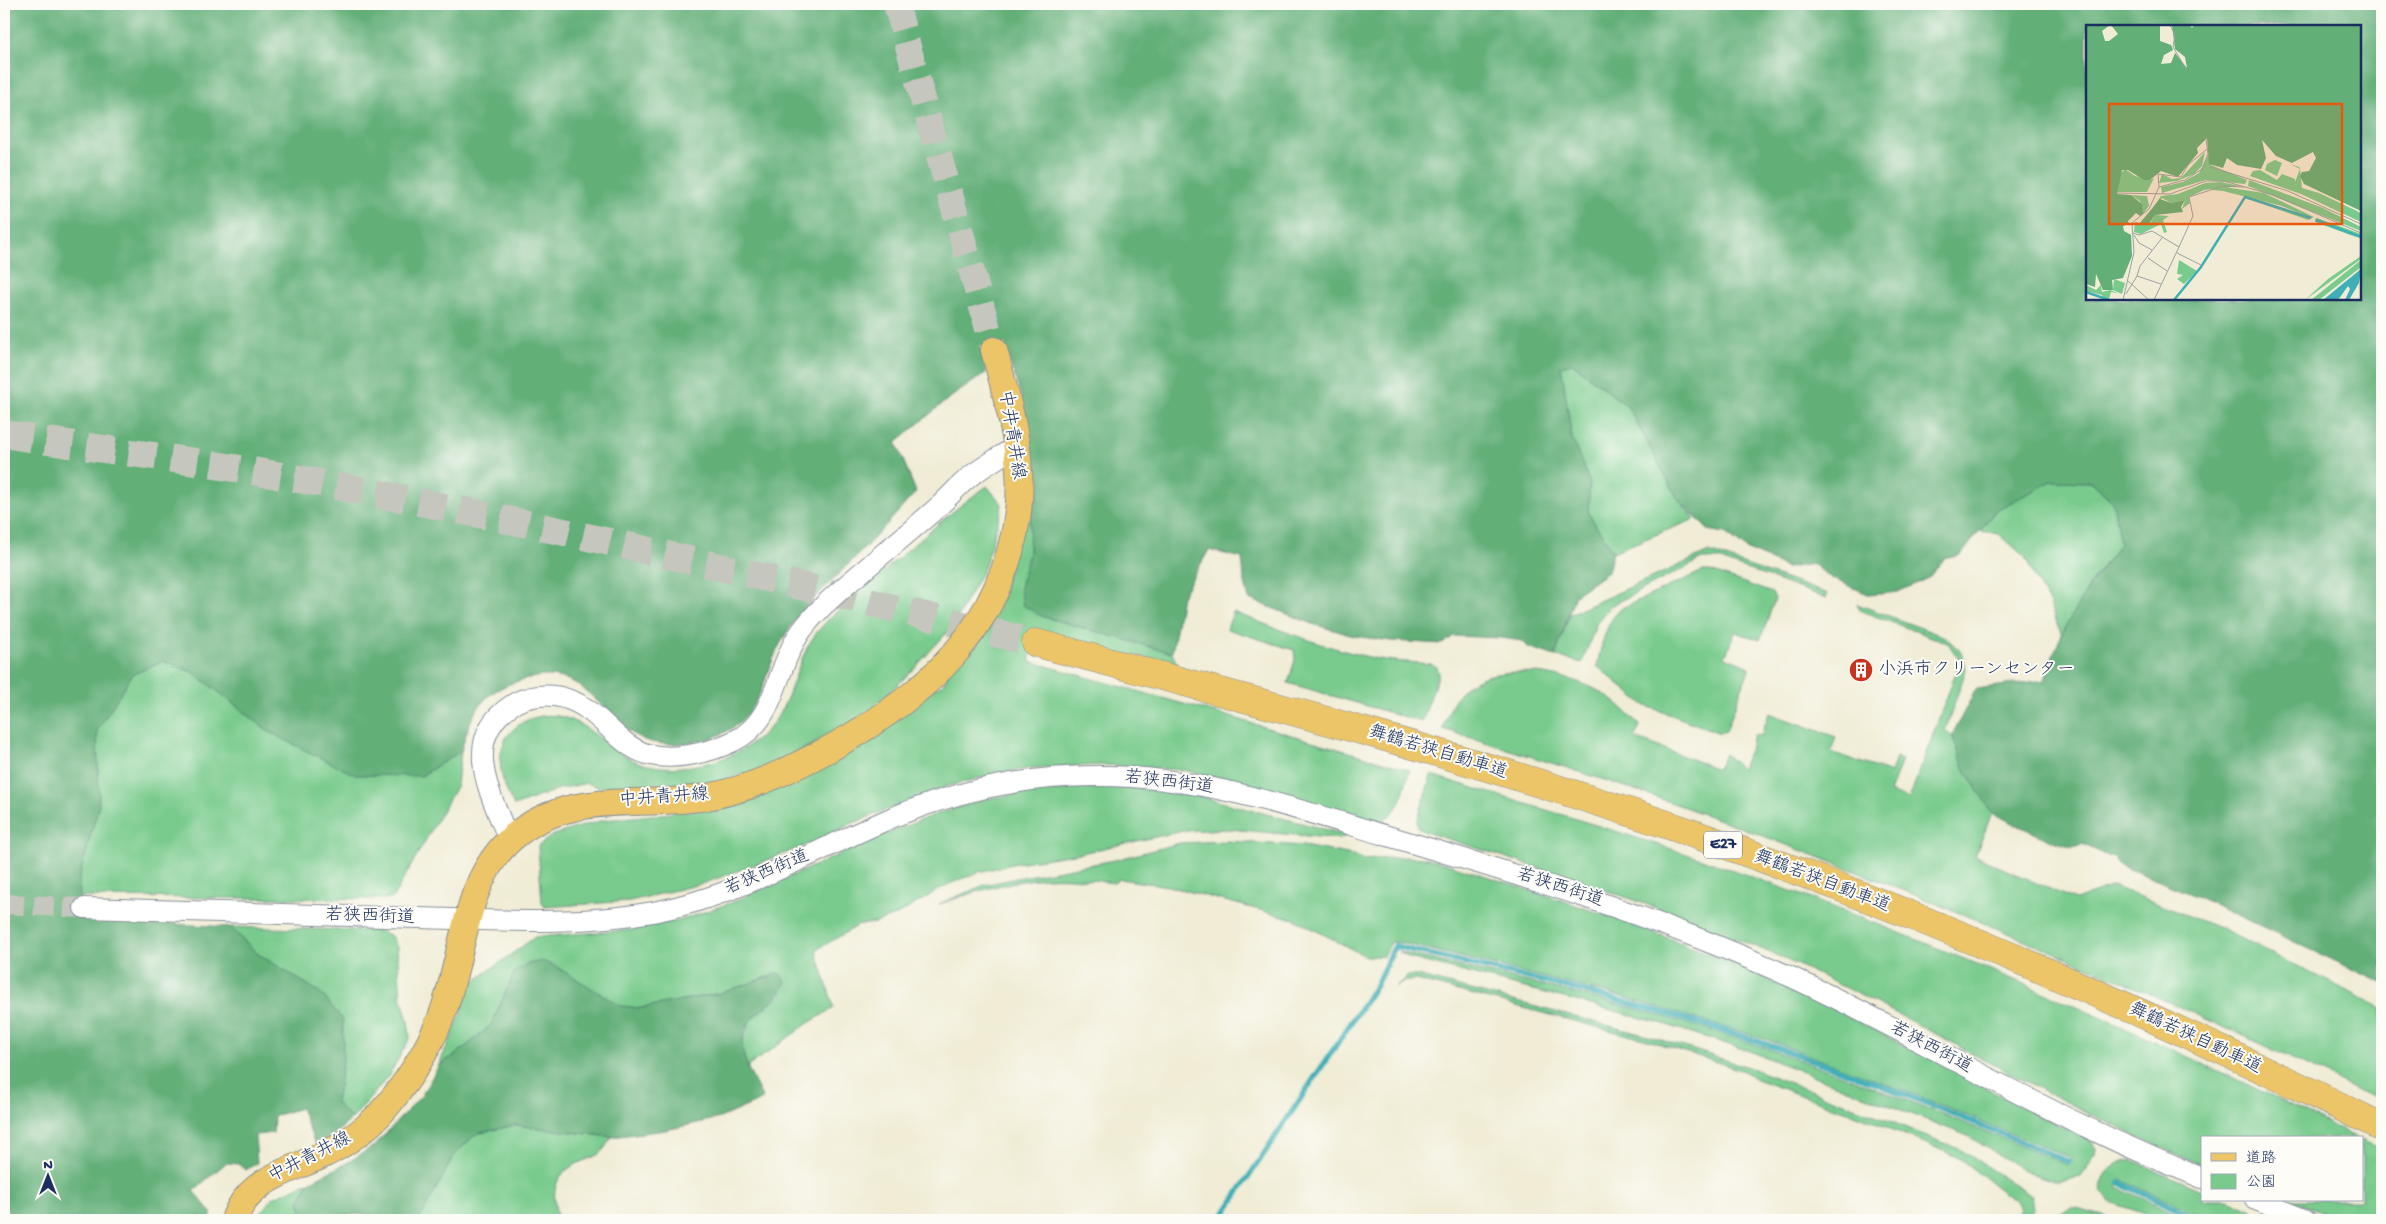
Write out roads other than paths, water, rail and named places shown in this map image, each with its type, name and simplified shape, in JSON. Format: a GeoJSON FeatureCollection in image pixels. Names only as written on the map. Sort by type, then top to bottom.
{"type":"FeatureCollection","features":[{"type":"Feature","properties":{"kind":"highway","name":"舞鶴若狭自動車道"},"geometry":{"type":"LineString","coordinates":[[1036,643],[1360,730],[1522,779],[1719,843],[1846,890],[2060,978],[2202,1041],[2382,1127]]}},
{"type":"Feature","properties":{"kind":"main road","name":"中井青井線"},"geometry":{"type":"LineString","coordinates":[[234,1220],[246,1198],[260,1183],[282,1171],[339,1147],[379,1115],[412,1073],[440,1020],[475,894],[490,864],[509,840],[531,824],[555,812],[589,804],[704,798],[742,789],[774,777],[815,757],[878,721],[906,702],[950,661],[973,631],[1004,570],[1019,510],[1019,477],[1016,446],[1010,411],[994,350]]}},
{"type":"Feature","properties":{"kind":"street"},"geometry":{"type":"LineString","coordinates":[[509,840],[491,795],[484,770],[482,748],[488,728],[501,713],[514,704],[529,698],[547,696],[567,699],[589,709],[629,745],[646,753],[665,757],[713,750],[736,740],[757,724],[771,703],[786,659],[806,624],[971,476],[1016,446]]}},
{"type":"Feature","properties":{"kind":"street","name":"若狭西街道"},"geometry":{"type":"LineString","coordinates":[[84,908],[469,919],[596,919],[657,912],[737,887],[903,814],[953,796],[992,786],[1030,779],[1092,776],[1177,780],[1254,797],[1483,864],[1608,903],[1794,978],[1880,1020],[2066,1118],[2201,1178]]}},
{"type":"Feature","properties":{"kind":"street"},"geometry":{"type":"LineString","coordinates":[[2261,1202],[2306,1220]]}},
{"type":"Feature","properties":{"kind":"waterway"},"geometry":{"type":"LineString","coordinates":[[1220,1220],[1376,985],[1395,946],[1626,1002],[1749,1038],[1841,1070],[2069,1162]]}},
{"type":"Feature","properties":{"kind":"waterway"},"geometry":{"type":"LineString","coordinates":[[2120,1183],[2201,1220]]}},
{"type":"Feature","properties":{"kind":"tunnel"},"geometry":{"type":"LineString","coordinates":[[896,4],[994,350]]}},
{"type":"Feature","properties":{"kind":"tunnel"},"geometry":{"type":"LineString","coordinates":[[4,434],[242,469],[467,512],[752,574],[1036,643]]}},
{"type":"Feature","properties":{"kind":"tunnel"},"geometry":{"type":"LineString","coordinates":[[4,904],[84,908]]}},
{"type":"Feature","properties":{"kind":"place","name":"小浜市クリーンセンター"},"geometry":{"type":"Point","coordinates":[1861,670]}}]}
